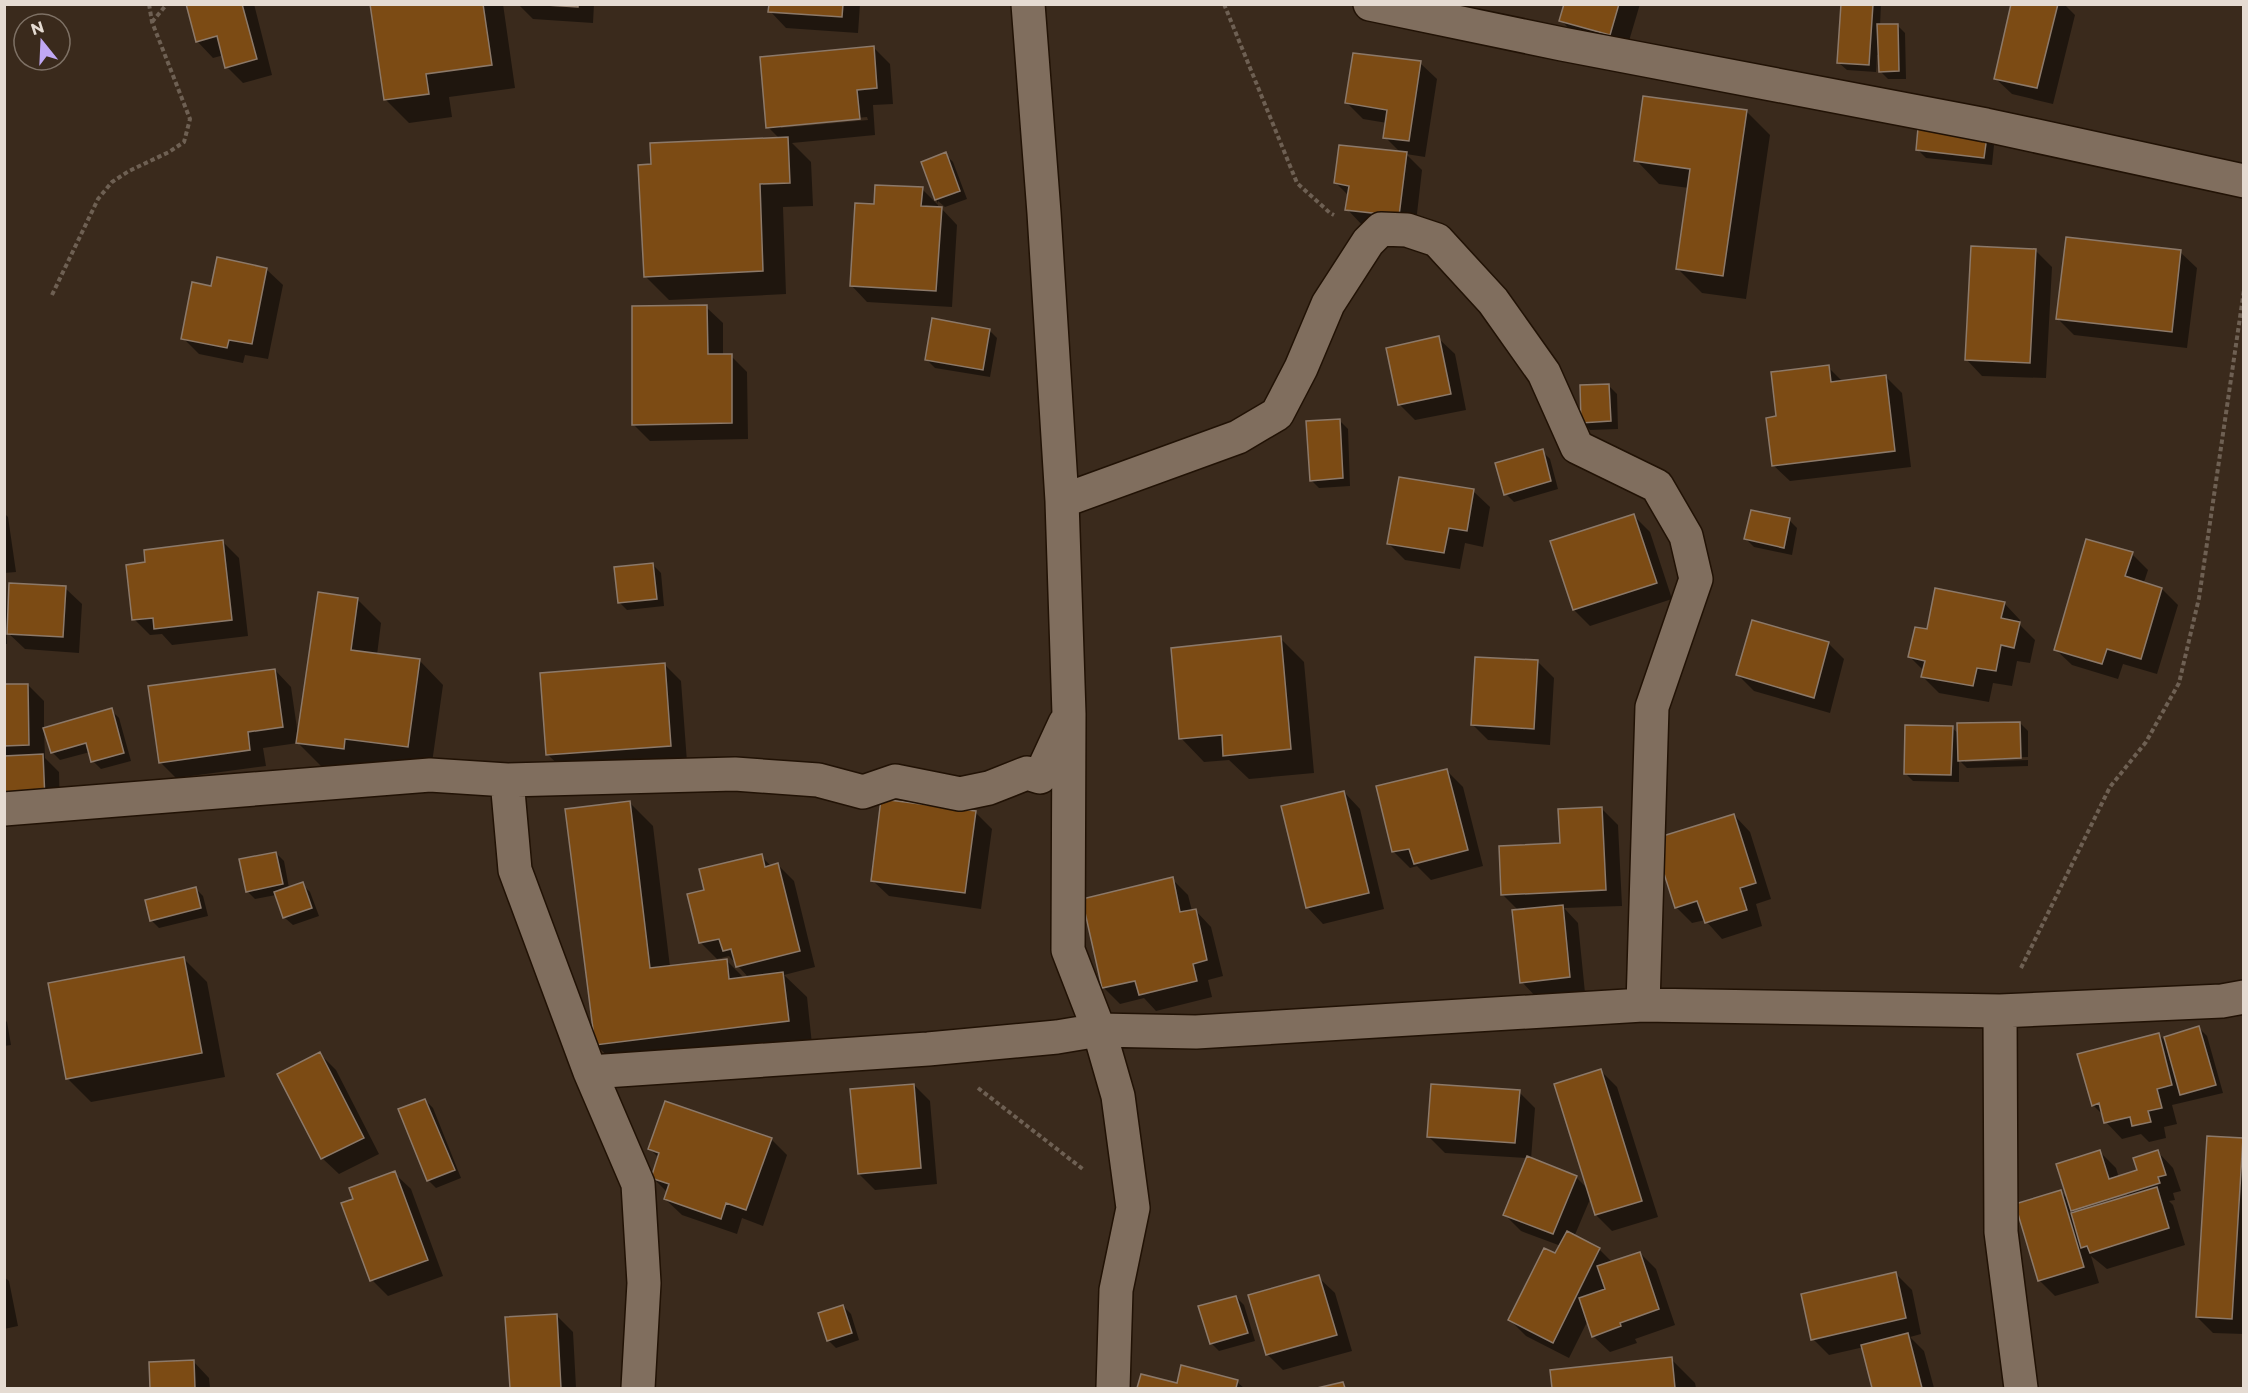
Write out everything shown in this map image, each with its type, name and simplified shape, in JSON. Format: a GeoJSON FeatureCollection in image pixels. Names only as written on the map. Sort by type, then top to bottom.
{"type":"FeatureCollection","features":[{"type":"Feature","properties":{"kind":"street"},"geometry":{"type":"LineString","coordinates":[[1028,4],[1062,501],[1070,714],[1068,950],[1099,1030],[1118,1096],[1133,1208],[1116,1290],[1113,1389]]}},
{"type":"Feature","properties":{"kind":"street"},"geometry":{"type":"LineString","coordinates":[[1370,4],[1562,44],[1986,125],[2244,181]]}},
{"type":"Feature","properties":{"kind":"street"},"geometry":{"type":"LineString","coordinates":[[1062,501],[1238,437],[1277,414],[1328,304],[1368,242],[1381,229],[1407,230],[1437,240],[1493,301],[1544,373],[1577,447],[1657,486],[1686,536],[1696,579],[1652,707],[1643,1005]]}},
{"type":"Feature","properties":{"kind":"street"},"geometry":{"type":"LineString","coordinates":[[4,809],[430,775],[507,780],[735,774],[818,780],[863,792],[895,782],[960,794],[989,788],[1027,773],[1040,777],[1070,714]]}},
{"type":"Feature","properties":{"kind":"street"},"geometry":{"type":"LineString","coordinates":[[507,780],[515,870],[590,1072],[638,1184],[644,1283],[638,1389]]}},
{"type":"Feature","properties":{"kind":"street"},"geometry":{"type":"LineString","coordinates":[[590,1072],[928,1049],[1057,1037],[1099,1030],[1196,1032],[1643,1005],[2000,1011],[2222,1001],[2244,997]]}},
{"type":"Feature","properties":{"kind":"street"},"geometry":{"type":"LineString","coordinates":[[2000,1011],[2001,1232],[2021,1389]]}},
{"type":"Feature","properties":{"kind":"path"},"geometry":{"type":"LineString","coordinates":[[52,295],[98,199],[112,182],[170,152],[183,142],[190,119],[152,22],[149,4]]}},
{"type":"Feature","properties":{"kind":"path"},"geometry":{"type":"LineString","coordinates":[[152,22],[167,4]]}},
{"type":"Feature","properties":{"kind":"path"},"geometry":{"type":"LineString","coordinates":[[1224,4],[1297,183],[1330,213],[1381,229]]}},
{"type":"Feature","properties":{"kind":"path"},"geometry":{"type":"LineString","coordinates":[[2000,1011],[2110,787],[2146,742],[2179,683],[2199,598],[2244,290]]}},
{"type":"Feature","properties":{"kind":"path"},"geometry":{"type":"LineString","coordinates":[[928,1049],[1133,1208]]}},
{"type":"Feature","properties":{"kind":"building"},"geometry":{"type":"Polygon","coordinates":[[[186,4],[242,4],[257,59],[225,68],[217,36],[196,42],[186,4]]]}},
{"type":"Feature","properties":{"kind":"building"},"geometry":{"type":"Polygon","coordinates":[[[370,4],[483,4],[492,65],[426,74],[429,94],[384,100],[370,4]]]}},
{"type":"Feature","properties":{"kind":"building"},"geometry":{"type":"Polygon","coordinates":[[[529,4],[578,4],[578,7],[529,4]]]}},
{"type":"Feature","properties":{"kind":"building"},"geometry":{"type":"Polygon","coordinates":[[[769,4],[843,4],[842,17],[768,12],[769,4]]]}},
{"type":"Feature","properties":{"kind":"building"},"geometry":{"type":"Polygon","coordinates":[[[1564,4],[1619,4],[1610,35],[1559,21],[1564,4]]]}},
{"type":"Feature","properties":{"kind":"building"},"geometry":{"type":"Polygon","coordinates":[[[1841,4],[1873,4],[1869,65],[1837,63],[1841,4]]]}},
{"type":"Feature","properties":{"kind":"building"},"geometry":{"type":"Polygon","coordinates":[[[2011,4],[2058,4],[2037,88],[1994,79],[2011,4]]]}},
{"type":"Feature","properties":{"kind":"building"},"geometry":{"type":"Polygon","coordinates":[[[1877,24],[1898,24],[1899,71],[1879,72],[1877,24]]]}},
{"type":"Feature","properties":{"kind":"building"},"geometry":{"type":"Polygon","coordinates":[[[874,46],[877,88],[857,90],[860,119],[766,128],[760,57],[874,46]]]}},
{"type":"Feature","properties":{"kind":"building"},"geometry":{"type":"Polygon","coordinates":[[[1353,53],[1421,61],[1409,141],[1383,138],[1387,110],[1345,103],[1353,53]]]}},
{"type":"Feature","properties":{"kind":"building"},"geometry":{"type":"Polygon","coordinates":[[[1643,96],[1747,110],[1723,276],[1676,269],[1690,169],[1634,161],[1643,96]]]}},
{"type":"Feature","properties":{"kind":"building"},"geometry":{"type":"Polygon","coordinates":[[[1918,128],[1987,136],[1984,158],[1916,150],[1918,128]]]}},
{"type":"Feature","properties":{"kind":"building"},"geometry":{"type":"Polygon","coordinates":[[[788,137],[790,183],[760,184],[763,271],[644,277],[638,165],[651,164],[650,143],[788,137]]]}},
{"type":"Feature","properties":{"kind":"building"},"geometry":{"type":"Polygon","coordinates":[[[1339,145],[1407,152],[1399,216],[1345,210],[1349,186],[1334,183],[1339,145]]]}},
{"type":"Feature","properties":{"kind":"building"},"geometry":{"type":"Polygon","coordinates":[[[946,152],[960,191],[935,200],[921,162],[946,152]]]}},
{"type":"Feature","properties":{"kind":"building"},"geometry":{"type":"Polygon","coordinates":[[[875,185],[923,187],[921,206],[942,207],[936,291],[850,286],[855,203],[874,204],[875,185]]]}},
{"type":"Feature","properties":{"kind":"building"},"geometry":{"type":"Polygon","coordinates":[[[2066,237],[2181,250],[2172,332],[2056,319],[2066,237]]]}},
{"type":"Feature","properties":{"kind":"building"},"geometry":{"type":"Polygon","coordinates":[[[1971,246],[2036,249],[2030,363],[1965,360],[1971,246]]]}},
{"type":"Feature","properties":{"kind":"building"},"geometry":{"type":"Polygon","coordinates":[[[217,257],[267,268],[252,344],[229,340],[227,348],[181,339],[192,282],[211,286],[217,257]]]}},
{"type":"Feature","properties":{"kind":"building"},"geometry":{"type":"Polygon","coordinates":[[[707,305],[708,354],[732,354],[732,423],[632,425],[632,306],[707,305]]]}},
{"type":"Feature","properties":{"kind":"building"},"geometry":{"type":"Polygon","coordinates":[[[932,318],[990,329],[983,370],[925,360],[932,318]]]}},
{"type":"Feature","properties":{"kind":"building"},"geometry":{"type":"Polygon","coordinates":[[[1439,336],[1451,394],[1398,405],[1386,348],[1439,336]]]}},
{"type":"Feature","properties":{"kind":"building"},"geometry":{"type":"Polygon","coordinates":[[[1829,365],[1831,382],[1886,375],[1895,451],[1772,466],[1766,418],[1776,416],[1771,372],[1829,365]]]}},
{"type":"Feature","properties":{"kind":"building"},"geometry":{"type":"Polygon","coordinates":[[[1609,384],[1611,421],[1581,423],[1580,385],[1609,384]]]}},
{"type":"Feature","properties":{"kind":"building"},"geometry":{"type":"Polygon","coordinates":[[[1340,419],[1343,478],[1310,481],[1306,421],[1340,419]]]}},
{"type":"Feature","properties":{"kind":"building"},"geometry":{"type":"Polygon","coordinates":[[[1543,449],[1551,481],[1504,495],[1495,463],[1543,449]]]}},
{"type":"Feature","properties":{"kind":"building"},"geometry":{"type":"Polygon","coordinates":[[[1399,477],[1474,489],[1467,531],[1449,528],[1444,553],[1387,544],[1399,477]]]}},
{"type":"Feature","properties":{"kind":"building"},"geometry":{"type":"Polygon","coordinates":[[[1751,510],[1790,518],[1784,548],[1744,539],[1751,510]]]}},
{"type":"Feature","properties":{"kind":"building"},"geometry":{"type":"Polygon","coordinates":[[[1634,514],[1657,583],[1573,610],[1550,541],[1634,514]]]}},
{"type":"Feature","properties":{"kind":"building"},"geometry":{"type":"Polygon","coordinates":[[[2086,539],[2133,552],[2125,576],[2162,588],[2141,659],[2107,649],[2102,664],[2054,650],[2086,539]]]}},
{"type":"Feature","properties":{"kind":"building"},"geometry":{"type":"Polygon","coordinates":[[[223,540],[232,620],[154,629],[153,618],[132,620],[126,565],[145,562],[144,550],[223,540]]]}},
{"type":"Feature","properties":{"kind":"building"},"geometry":{"type":"Polygon","coordinates":[[[653,563],[657,599],[618,603],[614,567],[653,563]]]}},
{"type":"Feature","properties":{"kind":"building"},"geometry":{"type":"Polygon","coordinates":[[[9,583],[66,586],[63,637],[7,634],[9,583]]]}},
{"type":"Feature","properties":{"kind":"building"},"geometry":{"type":"Polygon","coordinates":[[[1935,588],[2005,602],[2001,618],[2020,622],[2014,648],[2001,645],[1996,671],[1977,668],[1973,686],[1921,677],[1925,661],[1908,657],[1915,627],[1927,629],[1935,588]]]}},
{"type":"Feature","properties":{"kind":"building"},"geometry":{"type":"Polygon","coordinates":[[[318,592],[358,598],[351,650],[420,659],[408,747],[345,739],[344,749],[296,743],[318,592]]]}},
{"type":"Feature","properties":{"kind":"building"},"geometry":{"type":"Polygon","coordinates":[[[1752,620],[1829,642],[1814,698],[1736,675],[1752,620]]]}},
{"type":"Feature","properties":{"kind":"building"},"geometry":{"type":"Polygon","coordinates":[[[1281,636],[1291,749],[1223,756],[1222,735],[1179,739],[1171,648],[1281,636]]]}},
{"type":"Feature","properties":{"kind":"building"},"geometry":{"type":"Polygon","coordinates":[[[1475,657],[1538,660],[1534,729],[1471,725],[1475,657]]]}},
{"type":"Feature","properties":{"kind":"building"},"geometry":{"type":"Polygon","coordinates":[[[665,663],[671,746],[546,755],[540,673],[665,663]]]}},
{"type":"Feature","properties":{"kind":"building"},"geometry":{"type":"Polygon","coordinates":[[[275,669],[283,727],[248,732],[250,750],[159,763],[148,686],[275,669]]]}},
{"type":"Feature","properties":{"kind":"building"},"geometry":{"type":"Polygon","coordinates":[[[4,684],[28,684],[29,745],[4,746],[4,684]]]}},
{"type":"Feature","properties":{"kind":"building"},"geometry":{"type":"Polygon","coordinates":[[[112,708],[124,753],[91,762],[86,743],[51,753],[43,728],[112,708]]]}},
{"type":"Feature","properties":{"kind":"building"},"geometry":{"type":"Polygon","coordinates":[[[2020,722],[2021,758],[1958,761],[1957,723],[2020,722]]]}},
{"type":"Feature","properties":{"kind":"building"},"geometry":{"type":"Polygon","coordinates":[[[1905,725],[1953,726],[1951,775],[1904,774],[1905,725]]]}},
{"type":"Feature","properties":{"kind":"building"},"geometry":{"type":"Polygon","coordinates":[[[43,754],[45,799],[4,800],[4,756],[43,754]]]}},
{"type":"Feature","properties":{"kind":"building"},"geometry":{"type":"Polygon","coordinates":[[[1447,769],[1468,850],[1414,864],[1409,849],[1392,852],[1376,786],[1447,769]]]}},
{"type":"Feature","properties":{"kind":"building"},"geometry":{"type":"Polygon","coordinates":[[[1344,791],[1369,893],[1306,908],[1281,806],[1344,791]]]}},
{"type":"Feature","properties":{"kind":"building"},"geometry":{"type":"Polygon","coordinates":[[[881,799],[976,811],[965,893],[871,881],[881,799]]]}},
{"type":"Feature","properties":{"kind":"building"},"geometry":{"type":"Polygon","coordinates":[[[630,801],[650,968],[727,959],[729,979],[783,972],[789,1021],[595,1045],[565,809],[630,801]]]}},
{"type":"Feature","properties":{"kind":"building"},"geometry":{"type":"Polygon","coordinates":[[[1602,807],[1606,890],[1501,895],[1499,846],[1560,843],[1558,809],[1602,807]]]}},
{"type":"Feature","properties":{"kind":"building"},"geometry":{"type":"Polygon","coordinates":[[[1734,814],[1756,883],[1740,888],[1747,910],[1705,923],[1697,901],[1675,908],[1653,839],[1734,814]]]}},
{"type":"Feature","properties":{"kind":"building"},"geometry":{"type":"Polygon","coordinates":[[[276,852],[283,884],[246,892],[239,859],[276,852]]]}},
{"type":"Feature","properties":{"kind":"building"},"geometry":{"type":"Polygon","coordinates":[[[762,854],[765,867],[778,863],[800,951],[736,967],[731,949],[723,951],[719,939],[699,943],[687,894],[704,890],[699,869],[762,854]]]}},
{"type":"Feature","properties":{"kind":"building"},"geometry":{"type":"Polygon","coordinates":[[[1173,877],[1180,912],[1196,909],[1207,960],[1193,964],[1197,981],[1139,995],[1135,981],[1102,988],[1082,899],[1173,877]]]}},
{"type":"Feature","properties":{"kind":"building"},"geometry":{"type":"Polygon","coordinates":[[[303,882],[312,908],[283,918],[274,892],[303,882]]]}},
{"type":"Feature","properties":{"kind":"building"},"geometry":{"type":"Polygon","coordinates":[[[196,887],[201,908],[150,921],[145,900],[196,887]]]}},
{"type":"Feature","properties":{"kind":"building"},"geometry":{"type":"Polygon","coordinates":[[[1563,905],[1570,977],[1520,983],[1512,910],[1563,905]]]}},
{"type":"Feature","properties":{"kind":"building"},"geometry":{"type":"Polygon","coordinates":[[[184,957],[202,1053],[66,1079],[48,983],[184,957]]]}},
{"type":"Feature","properties":{"kind":"building"},"geometry":{"type":"Polygon","coordinates":[[[2199,1026],[2216,1085],[2180,1095],[2164,1037],[2199,1026]]]}},
{"type":"Feature","properties":{"kind":"building"},"geometry":{"type":"Polygon","coordinates":[[[2159,1033],[2172,1085],[2157,1089],[2162,1108],[2148,1111],[2151,1122],[2132,1126],[2130,1117],[2104,1123],[2099,1103],[2092,1106],[2077,1054],[2159,1033]]]}},
{"type":"Feature","properties":{"kind":"building"},"geometry":{"type":"Polygon","coordinates":[[[320,1052],[364,1138],[321,1159],[277,1074],[320,1052]]]}},
{"type":"Feature","properties":{"kind":"building"},"geometry":{"type":"Polygon","coordinates":[[[1601,1069],[1642,1201],[1595,1215],[1554,1084],[1601,1069]]]}},
{"type":"Feature","properties":{"kind":"building"},"geometry":{"type":"Polygon","coordinates":[[[914,1084],[921,1168],[858,1174],[850,1089],[914,1084]]]}},
{"type":"Feature","properties":{"kind":"building"},"geometry":{"type":"Polygon","coordinates":[[[1431,1084],[1520,1090],[1515,1143],[1427,1137],[1431,1084]]]}},
{"type":"Feature","properties":{"kind":"building"},"geometry":{"type":"Polygon","coordinates":[[[425,1099],[455,1170],[427,1181],[398,1109],[425,1099]]]}},
{"type":"Feature","properties":{"kind":"building"},"geometry":{"type":"Polygon","coordinates":[[[665,1101],[772,1138],[746,1210],[726,1203],[721,1219],[664,1199],[669,1184],[651,1178],[659,1153],[648,1149],[665,1101]]]}},
{"type":"Feature","properties":{"kind":"building"},"geometry":{"type":"Polygon","coordinates":[[[2207,1136],[2243,1138],[2232,1319],[2196,1317],[2207,1136]]]}},
{"type":"Feature","properties":{"kind":"building"},"geometry":{"type":"Polygon","coordinates":[[[2100,1150],[2109,1179],[2137,1170],[2133,1158],[2158,1150],[2166,1175],[2158,1177],[2160,1183],[2071,1211],[2056,1164],[2100,1150]]]}},
{"type":"Feature","properties":{"kind":"building"},"geometry":{"type":"Polygon","coordinates":[[[1527,1156],[1577,1176],[1553,1234],[1503,1215],[1527,1156]]]}},
{"type":"Feature","properties":{"kind":"building"},"geometry":{"type":"Polygon","coordinates":[[[395,1171],[428,1260],[370,1281],[341,1203],[353,1199],[349,1188],[395,1171]]]}},
{"type":"Feature","properties":{"kind":"building"},"geometry":{"type":"Polygon","coordinates":[[[2157,1187],[2169,1228],[2090,1253],[2087,1246],[2081,1248],[2071,1213],[2157,1187]]]}},
{"type":"Feature","properties":{"kind":"building"},"geometry":{"type":"Polygon","coordinates":[[[2061,1190],[2084,1267],[2038,1281],[2015,1204],[2061,1190]]]}},
{"type":"Feature","properties":{"kind":"building"},"geometry":{"type":"Polygon","coordinates":[[[1567,1231],[1600,1248],[1553,1343],[1508,1320],[1544,1248],[1555,1253],[1567,1231]]]}},
{"type":"Feature","properties":{"kind":"building"},"geometry":{"type":"Polygon","coordinates":[[[1640,1252],[1659,1309],[1620,1323],[1621,1326],[1592,1337],[1579,1298],[1605,1289],[1597,1266],[1640,1252]]]}},
{"type":"Feature","properties":{"kind":"building"},"geometry":{"type":"Polygon","coordinates":[[[1896,1272],[1906,1318],[1811,1340],[1801,1294],[1896,1272]]]}},
{"type":"Feature","properties":{"kind":"building"},"geometry":{"type":"Polygon","coordinates":[[[1319,1275],[1337,1335],[1266,1355],[1248,1295],[1319,1275]]]}},
{"type":"Feature","properties":{"kind":"building"},"geometry":{"type":"Polygon","coordinates":[[[1236,1296],[1248,1333],[1210,1344],[1198,1306],[1236,1296]]]}},
{"type":"Feature","properties":{"kind":"building"},"geometry":{"type":"Polygon","coordinates":[[[843,1305],[852,1333],[827,1341],[818,1313],[843,1305]]]}},
{"type":"Feature","properties":{"kind":"building"},"geometry":{"type":"Polygon","coordinates":[[[557,1314],[561,1388],[510,1388],[505,1317],[557,1314]]]}},
{"type":"Feature","properties":{"kind":"building"},"geometry":{"type":"Polygon","coordinates":[[[1908,1333],[1922,1388],[1872,1388],[1861,1345],[1908,1333]]]}},
{"type":"Feature","properties":{"kind":"building"},"geometry":{"type":"Polygon","coordinates":[[[1672,1357],[1675,1388],[1552,1388],[1550,1370],[1672,1357]]]}},
{"type":"Feature","properties":{"kind":"building"},"geometry":{"type":"Polygon","coordinates":[[[194,1360],[195,1388],[150,1388],[149,1362],[194,1360]]]}},
{"type":"Feature","properties":{"kind":"building"},"geometry":{"type":"Polygon","coordinates":[[[1181,1365],[1238,1380],[1236,1388],[1137,1388],[1141,1374],[1177,1383],[1181,1365]]]}},
{"type":"Feature","properties":{"kind":"building"},"geometry":{"type":"Polygon","coordinates":[[[1343,1382],[1345,1388],[1317,1388],[1343,1382]]]}}]}
